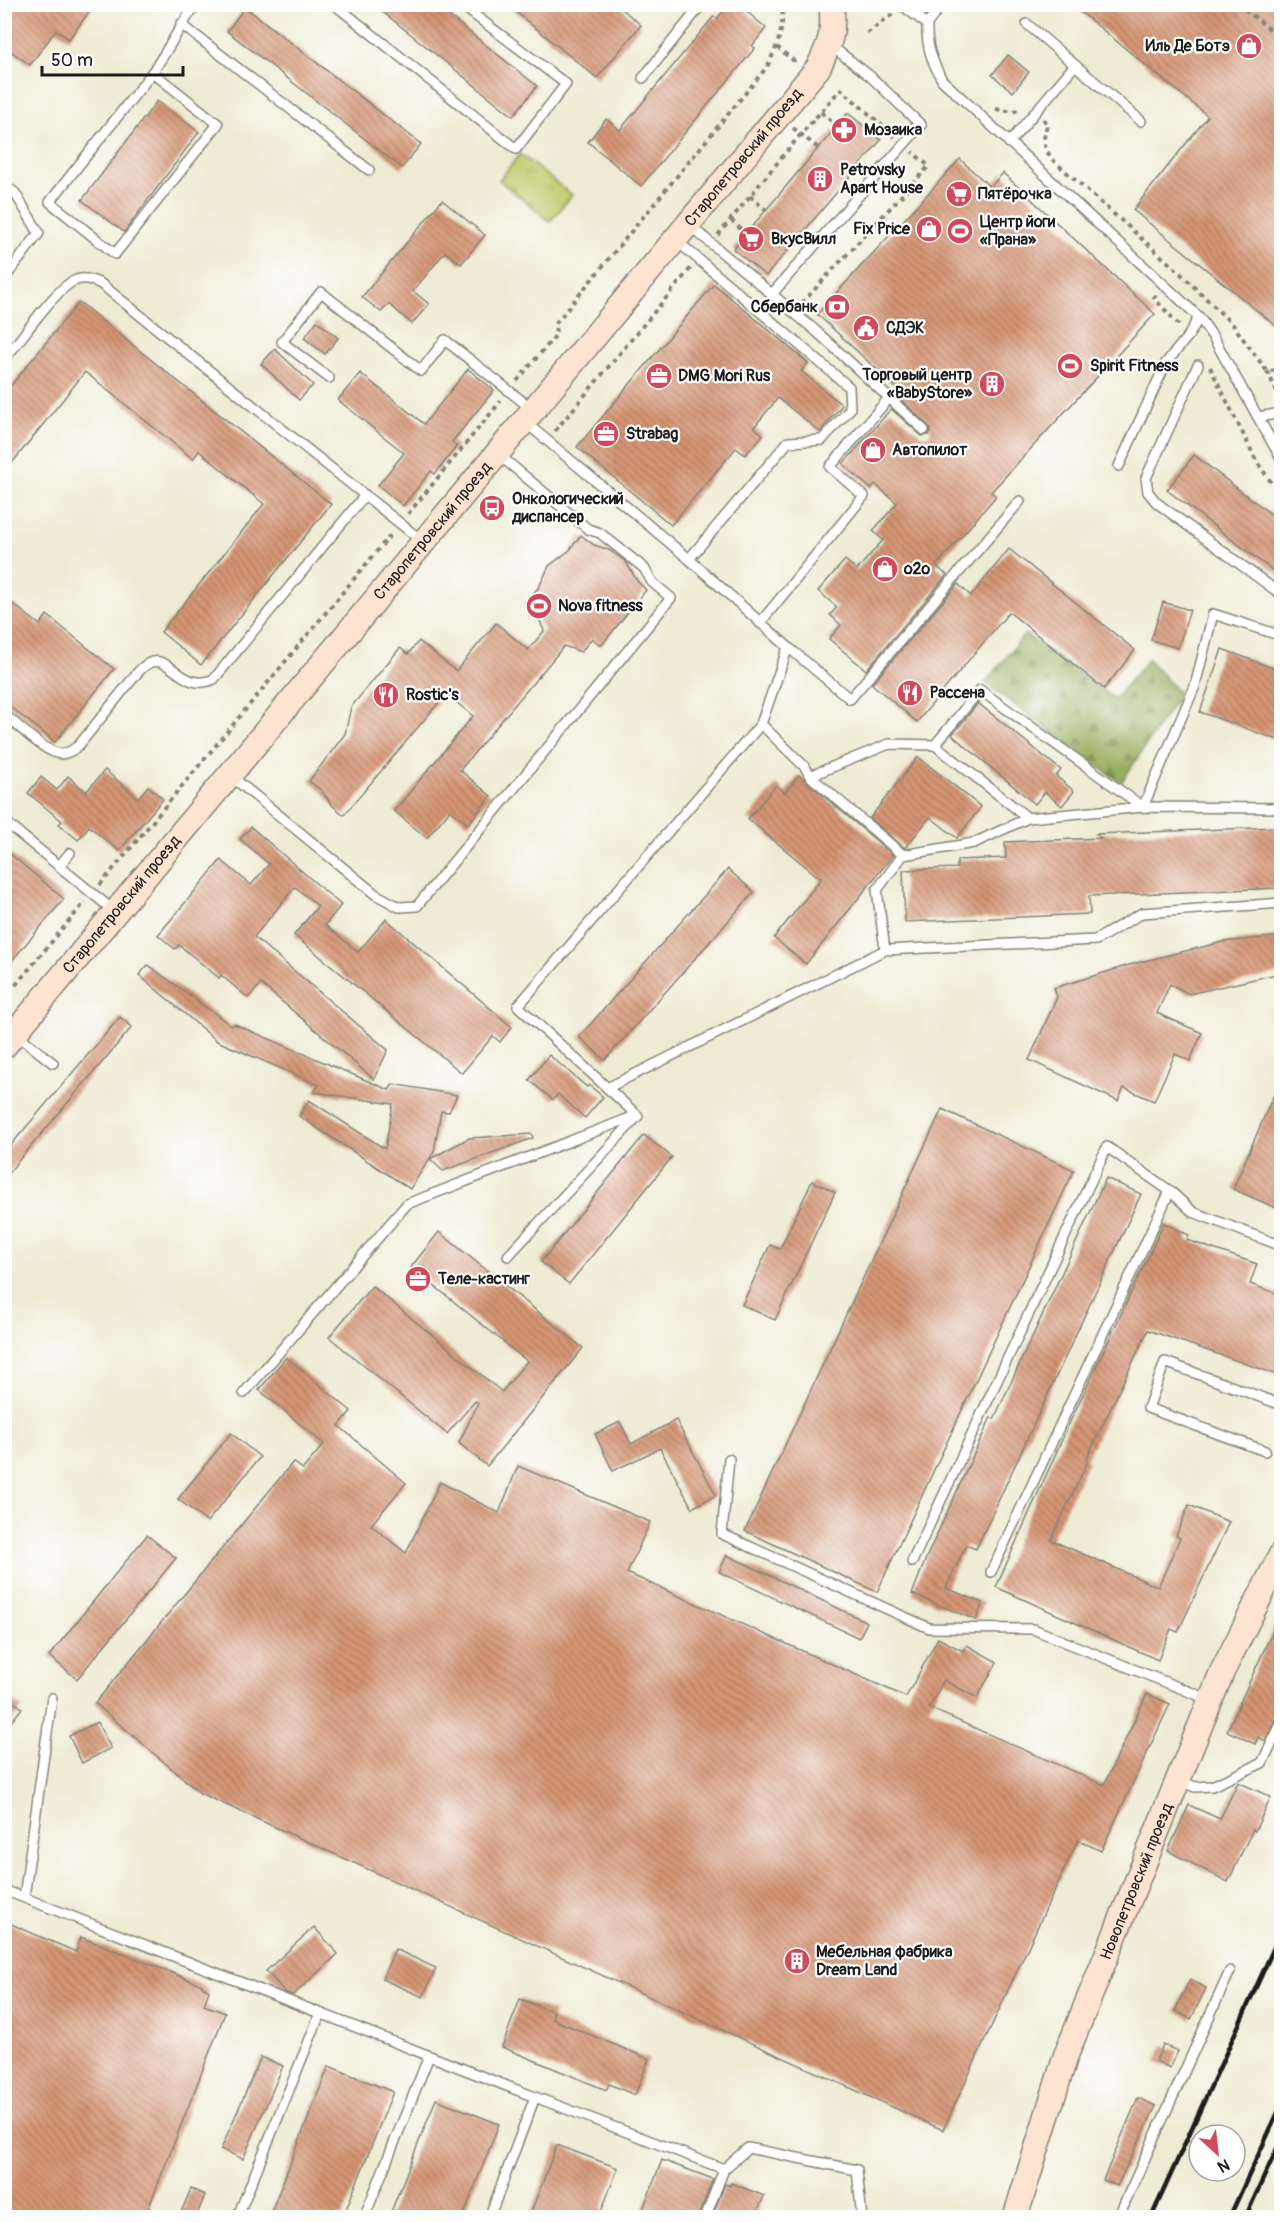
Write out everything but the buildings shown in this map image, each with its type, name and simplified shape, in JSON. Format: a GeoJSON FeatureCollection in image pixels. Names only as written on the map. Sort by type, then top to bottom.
{"type":"FeatureCollection","features":[{"type":"Feature","properties":{"kind":"street","name":"Старопетровский проезд"},"geometry":{"type":"LineString","coordinates":[[10,1040],[818,68],[830,45],[834,24],[831,4]]}},
{"type":"Feature","properties":{"kind":"street","name":"Новопетровский проезд"},"geometry":{"type":"LineString","coordinates":[[1015,2217],[1066,2055],[1210,1700],[1281,1553]]}},
{"type":"Feature","properties":{"kind":"lane"},"geometry":{"type":"LineString","coordinates":[[152,72],[218,124],[115,254],[50,202],[152,72],[176,36],[181,24],[197,4]]}},
{"type":"Feature","properties":{"kind":"lane"},"geometry":{"type":"LineString","coordinates":[[334,4],[516,149],[566,84],[460,4]]}},
{"type":"Feature","properties":{"kind":"lane"},"geometry":{"type":"LineString","coordinates":[[643,78],[702,4]]}},
{"type":"Feature","properties":{"kind":"lane"},"geometry":{"type":"LineString","coordinates":[[918,16],[927,4]]}},
{"type":"Feature","properties":{"kind":"lane"},"geometry":{"type":"LineString","coordinates":[[942,4],[927,24],[926,38],[929,52],[942,80],[1199,317],[1213,337],[1281,460]]}},
{"type":"Feature","properties":{"kind":"lane"},"geometry":{"type":"LineString","coordinates":[[901,6],[927,24]]}},
{"type":"Feature","properties":{"kind":"lane"},"geometry":{"type":"LineString","coordinates":[[181,24],[369,170]]}},
{"type":"Feature","properties":{"kind":"lane"},"geometry":{"type":"LineString","coordinates":[[1027,24],[1141,121]]}},
{"type":"Feature","properties":{"kind":"lane"},"geometry":{"type":"LineString","coordinates":[[771,295],[921,125],[870,76],[830,45]]}},
{"type":"Feature","properties":{"kind":"lane"},"geometry":{"type":"LineString","coordinates":[[1009,143],[1075,65]]}},
{"type":"Feature","properties":{"kind":"lane"},"geometry":{"type":"LineString","coordinates":[[4,184],[15,193],[39,233],[4,279]]}},
{"type":"Feature","properties":{"kind":"lane"},"geometry":{"type":"LineString","coordinates":[[682,232],[711,244],[816,331],[924,430]]}},
{"type":"Feature","properties":{"kind":"lane"},"geometry":{"type":"LineString","coordinates":[[682,232],[698,259],[849,387],[850,409],[822,440],[788,442],[689,559]]}},
{"type":"Feature","properties":{"kind":"lane"},"geometry":{"type":"LineString","coordinates":[[4,360],[62,289],[75,280],[89,279],[101,284],[424,543]]}},
{"type":"Feature","properties":{"kind":"lane"},"geometry":{"type":"LineString","coordinates":[[329,378],[282,342],[321,292],[421,371],[446,340],[509,390],[548,441],[689,559],[850,699],[1020,501]]}},
{"type":"Feature","properties":{"kind":"lane"},"geometry":{"type":"LineString","coordinates":[[1119,466],[1166,363],[1189,335],[1199,317]]}},
{"type":"Feature","properties":{"kind":"lane"},"geometry":{"type":"LineString","coordinates":[[1198,365],[1146,478],[1148,492],[1157,503],[1281,595]]}},
{"type":"Feature","properties":{"kind":"lane"},"geometry":{"type":"LineString","coordinates":[[760,623],[864,496],[830,467],[889,398]]}},
{"type":"Feature","properties":{"kind":"lane"},"geometry":{"type":"LineString","coordinates":[[1258,417],[1281,413]]}},
{"type":"Feature","properties":{"kind":"lane"},"geometry":{"type":"LineString","coordinates":[[231,776],[375,894],[399,907],[417,906],[432,888],[671,598],[652,582],[644,568],[600,533],[588,529],[498,454]]}},
{"type":"Feature","properties":{"kind":"lane"},"geometry":{"type":"LineString","coordinates":[[4,714],[48,749],[63,754],[71,752],[79,745],[138,672],[149,663],[166,664],[189,682],[200,684],[214,679],[364,495]]}},
{"type":"Feature","properties":{"kind":"lane"},"geometry":{"type":"LineString","coordinates":[[1143,807],[1195,686],[1213,614],[1281,636]]}},
{"type":"Feature","properties":{"kind":"lane"},"geometry":{"type":"LineString","coordinates":[[638,1116],[518,1006],[761,724],[788,647]]}},
{"type":"Feature","properties":{"kind":"lane"},"geometry":{"type":"LineString","coordinates":[[935,745],[980,690],[1143,807]]}},
{"type":"Feature","properties":{"kind":"lane"},"geometry":{"type":"LineString","coordinates":[[761,724],[805,767],[810,776],[903,855]]}},
{"type":"Feature","properties":{"kind":"lane"},"geometry":{"type":"LineString","coordinates":[[810,776],[889,744],[935,745],[1028,818]]}},
{"type":"Feature","properties":{"kind":"lane"},"geometry":{"type":"LineString","coordinates":[[885,950],[878,890],[903,855],[974,843],[1028,818],[1143,807],[1281,808]]}},
{"type":"Feature","properties":{"kind":"lane"},"geometry":{"type":"LineString","coordinates":[[4,821],[116,913]]}},
{"type":"Feature","properties":{"kind":"lane"},"geometry":{"type":"LineString","coordinates":[[60,865],[70,853]]}},
{"type":"Feature","properties":{"kind":"lane"},"geometry":{"type":"LineString","coordinates":[[607,1088],[885,950],[1096,940],[1143,913],[1281,903]]}},
{"type":"Feature","properties":{"kind":"lane"},"geometry":{"type":"LineString","coordinates":[[10,1040],[53,1063]]}},
{"type":"Feature","properties":{"kind":"lane"},"geometry":{"type":"LineString","coordinates":[[508,1257],[638,1116]]}},
{"type":"Feature","properties":{"kind":"lane"},"geometry":{"type":"LineString","coordinates":[[244,1393],[407,1204],[638,1116]]}},
{"type":"Feature","properties":{"kind":"lane"},"geometry":{"type":"LineString","coordinates":[[912,1562],[1107,1147],[1170,1191],[1194,1212],[1281,1246]]}},
{"type":"Feature","properties":{"kind":"lane"},"geometry":{"type":"LineString","coordinates":[[991,1572],[1170,1191]]}},
{"type":"Feature","properties":{"kind":"lane"},"geometry":{"type":"LineString","coordinates":[[1265,1451],[1148,1408],[1165,1362],[1281,1405]]}},
{"type":"Feature","properties":{"kind":"lane"},"geometry":{"type":"LineString","coordinates":[[729,1459],[722,1534],[929,1628],[1033,1629],[1210,1700]]}},
{"type":"Feature","properties":{"kind":"lane"},"geometry":{"type":"LineString","coordinates":[[24,1897],[52,1698]]}},
{"type":"Feature","properties":{"kind":"lane"},"geometry":{"type":"LineString","coordinates":[[1178,1780],[1195,1787],[1212,1786],[1262,1763],[1281,1722]]}},
{"type":"Feature","properties":{"kind":"lane"},"geometry":{"type":"LineString","coordinates":[[4,1890],[724,2169]]}},
{"type":"Feature","properties":{"kind":"lane"},"geometry":{"type":"LineString","coordinates":[[1115,2217],[1120,2213],[1230,1971]]}},
{"type":"Feature","properties":{"kind":"lane"},"geometry":{"type":"LineString","coordinates":[[237,2217],[320,2014]]}},
{"type":"Feature","properties":{"kind":"lane"},"geometry":{"type":"LineString","coordinates":[[364,2217],[429,2056]]}},
{"type":"Feature","properties":{"kind":"lane"},"geometry":{"type":"LineString","coordinates":[[489,2217],[535,2097]]}},
{"type":"Feature","properties":{"kind":"lane"},"geometry":{"type":"LineString","coordinates":[[705,2217],[724,2169],[748,2148],[857,2170],[862,2217]]}},
{"type":"Feature","properties":{"kind":"path"},"geometry":{"type":"LineString","coordinates":[[4,999],[556,335],[555,324],[767,67],[777,47],[783,20],[782,4]]}},
{"type":"Feature","properties":{"kind":"path"},"geometry":{"type":"LineString","coordinates":[[1238,4],[1281,39]]}},
{"type":"Feature","properties":{"kind":"path"},"geometry":{"type":"LineString","coordinates":[[867,33],[901,6]]}},
{"type":"Feature","properties":{"kind":"path"},"geometry":{"type":"LineString","coordinates":[[777,47],[794,61],[787,70]]}},
{"type":"Feature","properties":{"kind":"path"},"geometry":{"type":"LineString","coordinates":[[711,244],[841,89],[928,166],[793,312]]}},
{"type":"Feature","properties":{"kind":"path"},"geometry":{"type":"LineString","coordinates":[[992,106],[999,111],[1013,112],[1027,106],[1048,124],[1044,132],[1047,153],[1176,269],[1233,325],[1267,371],[1281,400]]}},
{"type":"Feature","properties":{"kind":"path"},"geometry":{"type":"LineString","coordinates":[[821,112],[837,126]]}},
{"type":"Feature","properties":{"kind":"path"},"geometry":{"type":"LineString","coordinates":[[789,124],[818,148]]}},
{"type":"Feature","properties":{"kind":"path"},"geometry":{"type":"LineString","coordinates":[[750,196],[766,210]]}},
{"type":"Feature","properties":{"kind":"path"},"geometry":{"type":"LineString","coordinates":[[731,220],[746,234]]}},
{"type":"Feature","properties":{"kind":"path"},"geometry":{"type":"LineString","coordinates":[[548,441],[698,259]]}},
{"type":"Feature","properties":{"kind":"path"},"geometry":{"type":"LineString","coordinates":[[1176,269],[1154,298],[1198,347],[1257,462],[1281,498]]}},
{"type":"Feature","properties":{"kind":"path"},"geometry":{"type":"LineString","coordinates":[[1267,371],[1281,370]]}},
{"type":"Feature","properties":{"kind":"green space"},"geometry":{"type":"Polygon","coordinates":[[[520,154],[572,195],[550,222],[499,180],[520,154]]]}},
{"type":"Feature","properties":{"kind":"green space"},"geometry":{"type":"Polygon","coordinates":[[[1025,634],[1115,699],[1148,659],[1180,694],[1121,783],[985,683],[1025,634]]]}},
{"type":"Feature","properties":{"kind":"railway"},"geometry":{"type":"LineString","coordinates":[[1151,2218],[1282,1930]]}},
{"type":"Feature","properties":{"kind":"railway"},"geometry":{"type":"LineString","coordinates":[[1229,2218],[1282,2104]]}},
{"type":"Feature","properties":{"kind":"railway"},"geometry":{"type":"LineString","coordinates":[[1245,2218],[1282,2138]]}},
{"type":"Feature","properties":{"kind":"place","name":"Иль Де Ботэ"},"geometry":{"type":"Point","coordinates":[1249,46]}},
{"type":"Feature","properties":{"kind":"place","name":"Мозаика"},"geometry":{"type":"Point","coordinates":[844,130]}},
{"type":"Feature","properties":{"kind":"place","name":"Petrovsky Apart House"},"geometry":{"type":"Point","coordinates":[820,179]}},
{"type":"Feature","properties":{"kind":"place","name":"Пятёрочка"},"geometry":{"type":"Point","coordinates":[959,194]}},
{"type":"Feature","properties":{"kind":"place","name":"Fix Price"},"geometry":{"type":"Point","coordinates":[929,229]}},
{"type":"Feature","properties":{"kind":"place","name":"Центр йоги «Прана»"},"geometry":{"type":"Point","coordinates":[960,231]}},
{"type":"Feature","properties":{"kind":"place","name":"ВкусВилл"},"geometry":{"type":"Point","coordinates":[751,239]}},
{"type":"Feature","properties":{"kind":"place","name":"Сбербанк"},"geometry":{"type":"Point","coordinates":[837,307]}},
{"type":"Feature","properties":{"kind":"place","name":"СДЭК"},"geometry":{"type":"Point","coordinates":[866,328]}},
{"type":"Feature","properties":{"kind":"place","name":"Spirit Fitness"},"geometry":{"type":"Point","coordinates":[1070,366]}},
{"type":"Feature","properties":{"kind":"place","name":"DMG Mori Rus"},"geometry":{"type":"Point","coordinates":[659,376]}},
{"type":"Feature","properties":{"kind":"place","name":"Торговый центр «BabyStore»"},"geometry":{"type":"Point","coordinates":[992,384]}},
{"type":"Feature","properties":{"kind":"place","name":"Strabag"},"geometry":{"type":"Point","coordinates":[606,434]}},
{"type":"Feature","properties":{"kind":"place","name":"Автопилот"},"geometry":{"type":"Point","coordinates":[873,450]}},
{"type":"Feature","properties":{"kind":"place","name":"Онкологический диспансер"},"geometry":{"type":"Point","coordinates":[492,508]}},
{"type":"Feature","properties":{"kind":"place","name":"o2o"},"geometry":{"type":"Point","coordinates":[885,569]}},
{"type":"Feature","properties":{"kind":"place","name":"Nova fitness"},"geometry":{"type":"Point","coordinates":[539,606]}},
{"type":"Feature","properties":{"kind":"place","name":"Рассена"},"geometry":{"type":"Point","coordinates":[910,693]}},
{"type":"Feature","properties":{"kind":"place","name":"Rostic's"},"geometry":{"type":"Point","coordinates":[386,695]}},
{"type":"Feature","properties":{"kind":"place","name":"Теле-кастинг"},"geometry":{"type":"Point","coordinates":[418,1279]}},
{"type":"Feature","properties":{"kind":"place","name":"Мебельная фабрика Dream Land"},"geometry":{"type":"Point","coordinates":[797,1961]}}]}
